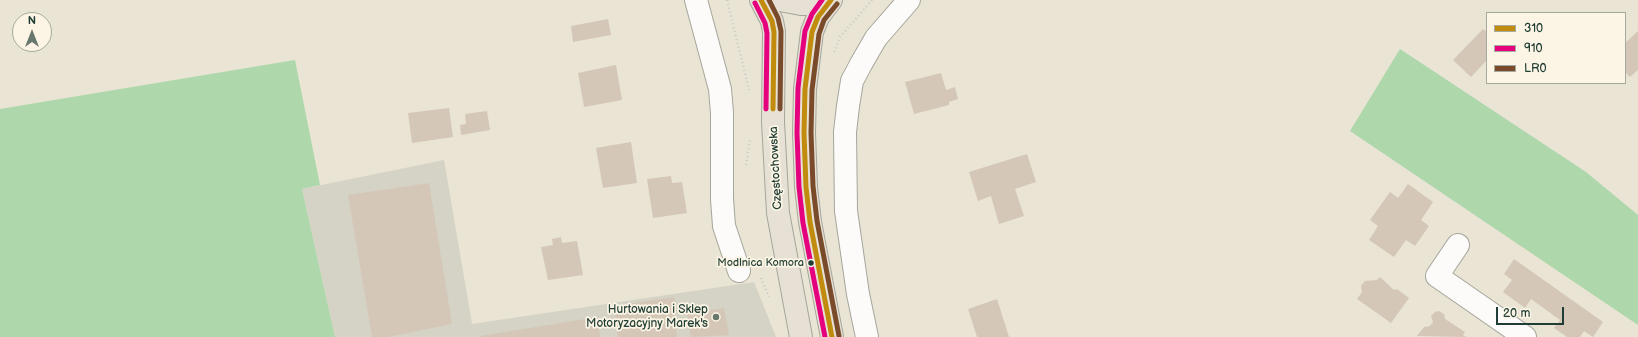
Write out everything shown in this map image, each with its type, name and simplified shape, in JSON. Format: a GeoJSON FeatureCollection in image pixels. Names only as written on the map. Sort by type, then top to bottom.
{"type":"FeatureCollection","features":[{"type":"Feature","properties":{"kind":"main road","name":"Częstochowska"},"geometry":{"type":"LineString","coordinates":[[761,0],[772,21],[774,32],[773,122],[778,213],[801,337]]}},
{"type":"Feature","properties":{"kind":"main road"},"geometry":{"type":"LineString","coordinates":[[780,0],[801,4],[813,4],[826,0]]}},
{"type":"Feature","properties":{"kind":"main road"},"geometry":{"type":"LineString","coordinates":[[831,0],[818,17],[812,32],[806,89],[804,133],[806,186],[810,222],[832,337]]}},
{"type":"Feature","properties":{"kind":"lane"},"geometry":{"type":"LineString","coordinates":[[696,0],[720,89],[722,113],[722,199],[724,226],[739,271]]}},
{"type":"Feature","properties":{"kind":"lane"},"geometry":{"type":"LineString","coordinates":[[867,337],[858,294],[846,211],[845,132],[848,106],[852,81],[861,64],[876,38],[909,0]]}},
{"type":"Feature","properties":{"kind":"lane"},"geometry":{"type":"LineString","coordinates":[[1458,245],[1437,276],[1525,337]]}},
{"type":"Feature","properties":{"kind":"path"},"geometry":{"type":"LineString","coordinates":[[727,0],[750,92]]}},
{"type":"Feature","properties":{"kind":"path"},"geometry":{"type":"LineString","coordinates":[[746,170],[750,131]]}},
{"type":"Feature","properties":{"kind":"path"},"geometry":{"type":"LineString","coordinates":[[760,277],[770,298]]}},
{"type":"Feature","properties":{"kind":"shaded area"},"geometry":{"type":"Polygon","coordinates":[[[444,160],[472,324],[754,282],[776,337],[335,337],[302,189],[444,160]]]}},
{"type":"Feature","properties":{"kind":"green space"},"geometry":{"type":"Polygon","coordinates":[[[1400,49],[1586,172],[1638,215],[1638,325],[1350,131],[1400,49]]]}},
{"type":"Feature","properties":{"kind":"green space"},"geometry":{"type":"Polygon","coordinates":[[[295,60],[320,185],[302,189],[335,337],[0,337],[0,109],[295,60]]]}},
{"type":"Feature","properties":{"kind":"building"},"geometry":{"type":"Polygon","coordinates":[[[608,19],[611,35],[573,42],[571,26],[608,19]]]}},
{"type":"Feature","properties":{"kind":"building"},"geometry":{"type":"Polygon","coordinates":[[[1483,29],[1486,31],[1486,61],[1471,77],[1453,60],[1483,29]]]}},
{"type":"Feature","properties":{"kind":"building"},"geometry":{"type":"Polygon","coordinates":[[[1638,31],[1638,70],[1630,77],[1626,73],[1626,42],[1638,31]]]}},
{"type":"Feature","properties":{"kind":"building"},"geometry":{"type":"Polygon","coordinates":[[[616,65],[622,100],[584,107],[578,73],[616,65]]]}},
{"type":"Feature","properties":{"kind":"building"},"geometry":{"type":"Polygon","coordinates":[[[941,73],[946,90],[955,87],[958,99],[949,102],[949,105],[914,114],[905,82],[941,73]]]}},
{"type":"Feature","properties":{"kind":"building"},"geometry":{"type":"Polygon","coordinates":[[[449,108],[453,137],[412,143],[408,113],[449,108]]]}},
{"type":"Feature","properties":{"kind":"building"},"geometry":{"type":"Polygon","coordinates":[[[487,111],[490,130],[461,135],[460,125],[466,124],[465,114],[487,111]]]}},
{"type":"Feature","properties":{"kind":"building"},"geometry":{"type":"Polygon","coordinates":[[[631,142],[637,183],[603,188],[596,148],[631,142]]]}},
{"type":"Feature","properties":{"kind":"building"},"geometry":{"type":"Polygon","coordinates":[[[1027,154],[1036,182],[1015,189],[1024,216],[999,224],[991,196],[978,201],[969,172],[1027,154]]]}},
{"type":"Feature","properties":{"kind":"building"},"geometry":{"type":"Polygon","coordinates":[[[671,176],[672,183],[682,182],[687,213],[653,218],[647,179],[671,176]]]}},
{"type":"Feature","properties":{"kind":"building"},"geometry":{"type":"Polygon","coordinates":[[[429,183],[452,324],[388,337],[372,337],[348,195],[429,183]]]}},
{"type":"Feature","properties":{"kind":"building"},"geometry":{"type":"Polygon","coordinates":[[[1408,184],[1433,202],[1421,220],[1429,226],[1415,246],[1406,240],[1394,257],[1369,240],[1378,226],[1370,220],[1390,192],[1398,198],[1408,184]]]}},
{"type":"Feature","properties":{"kind":"building"},"geometry":{"type":"Polygon","coordinates":[[[561,237],[562,243],[577,241],[583,275],[548,280],[541,247],[553,245],[552,239],[561,237]]]}},
{"type":"Feature","properties":{"kind":"building"},"geometry":{"type":"Polygon","coordinates":[[[1514,259],[1603,322],[1593,337],[1584,331],[1580,337],[1567,337],[1554,328],[1560,320],[1531,299],[1525,308],[1503,292],[1512,280],[1504,274],[1514,259]]]}},
{"type":"Feature","properties":{"kind":"building"},"geometry":{"type":"Polygon","coordinates":[[[1380,277],[1394,290],[1397,289],[1409,298],[1391,323],[1357,299],[1362,292],[1361,286],[1365,281],[1377,280],[1380,277]]]}},
{"type":"Feature","properties":{"kind":"building"},"geometry":{"type":"Polygon","coordinates":[[[674,297],[677,313],[673,314],[677,337],[618,337],[613,306],[674,297]]]}},
{"type":"Feature","properties":{"kind":"building"},"geometry":{"type":"Polygon","coordinates":[[[997,299],[1009,337],[977,337],[968,309],[997,299]]]}},
{"type":"Feature","properties":{"kind":"building"},"geometry":{"type":"Polygon","coordinates":[[[724,308],[729,335],[691,337],[687,314],[724,308]]]}},
{"type":"Feature","properties":{"kind":"building"},"geometry":{"type":"Polygon","coordinates":[[[1439,311],[1444,314],[1445,319],[1465,332],[1463,335],[1466,337],[1417,336],[1424,327],[1430,326],[1433,322],[1431,316],[1435,312],[1439,311]]]}},
{"type":"Feature","properties":{"kind":"building"},"geometry":{"type":"Polygon","coordinates":[[[597,317],[600,337],[481,337],[481,336],[597,317]]]}},
{"type":"Feature","properties":{"kind":"transit line","name":"310"},"geometry":{"type":"LineString","coordinates":[[761,0],[772,21],[774,32],[773,109]]}},
{"type":"Feature","properties":{"kind":"transit line","name":"LR0"},"geometry":{"type":"LineString","coordinates":[[769,0],[778,18],[781,31],[780,109]]}},
{"type":"Feature","properties":{"kind":"transit line","name":"910"},"geometry":{"type":"LineString","coordinates":[[822,0],[812,14],[805,31],[798,88],[797,133],[799,187],[803,223],[825,337]]}},
{"type":"Feature","properties":{"kind":"transit line","name":"310"},"geometry":{"type":"LineString","coordinates":[[831,0],[818,17],[812,32],[805,89],[804,133],[806,187],[810,222],[832,337]]}},
{"type":"Feature","properties":{"kind":"transit line","name":"910"},"geometry":{"type":"LineString","coordinates":[[755,3],[765,23],[767,33],[766,109]]}},
{"type":"Feature","properties":{"kind":"transit line","name":"LR0"},"geometry":{"type":"LineString","coordinates":[[837,4],[824,20],[819,34],[812,90],[811,133],[813,186],[817,221],[839,336]]}},
{"type":"Feature","properties":{"kind":"place","name":"Modlnica Komora"},"geometry":{"type":"Point","coordinates":[811,263]}},
{"type":"Feature","properties":{"kind":"place","name":"Hurtowania i Sklep Motoryzacyjny Marek's"},"geometry":{"type":"Point","coordinates":[716,317]}}]}
